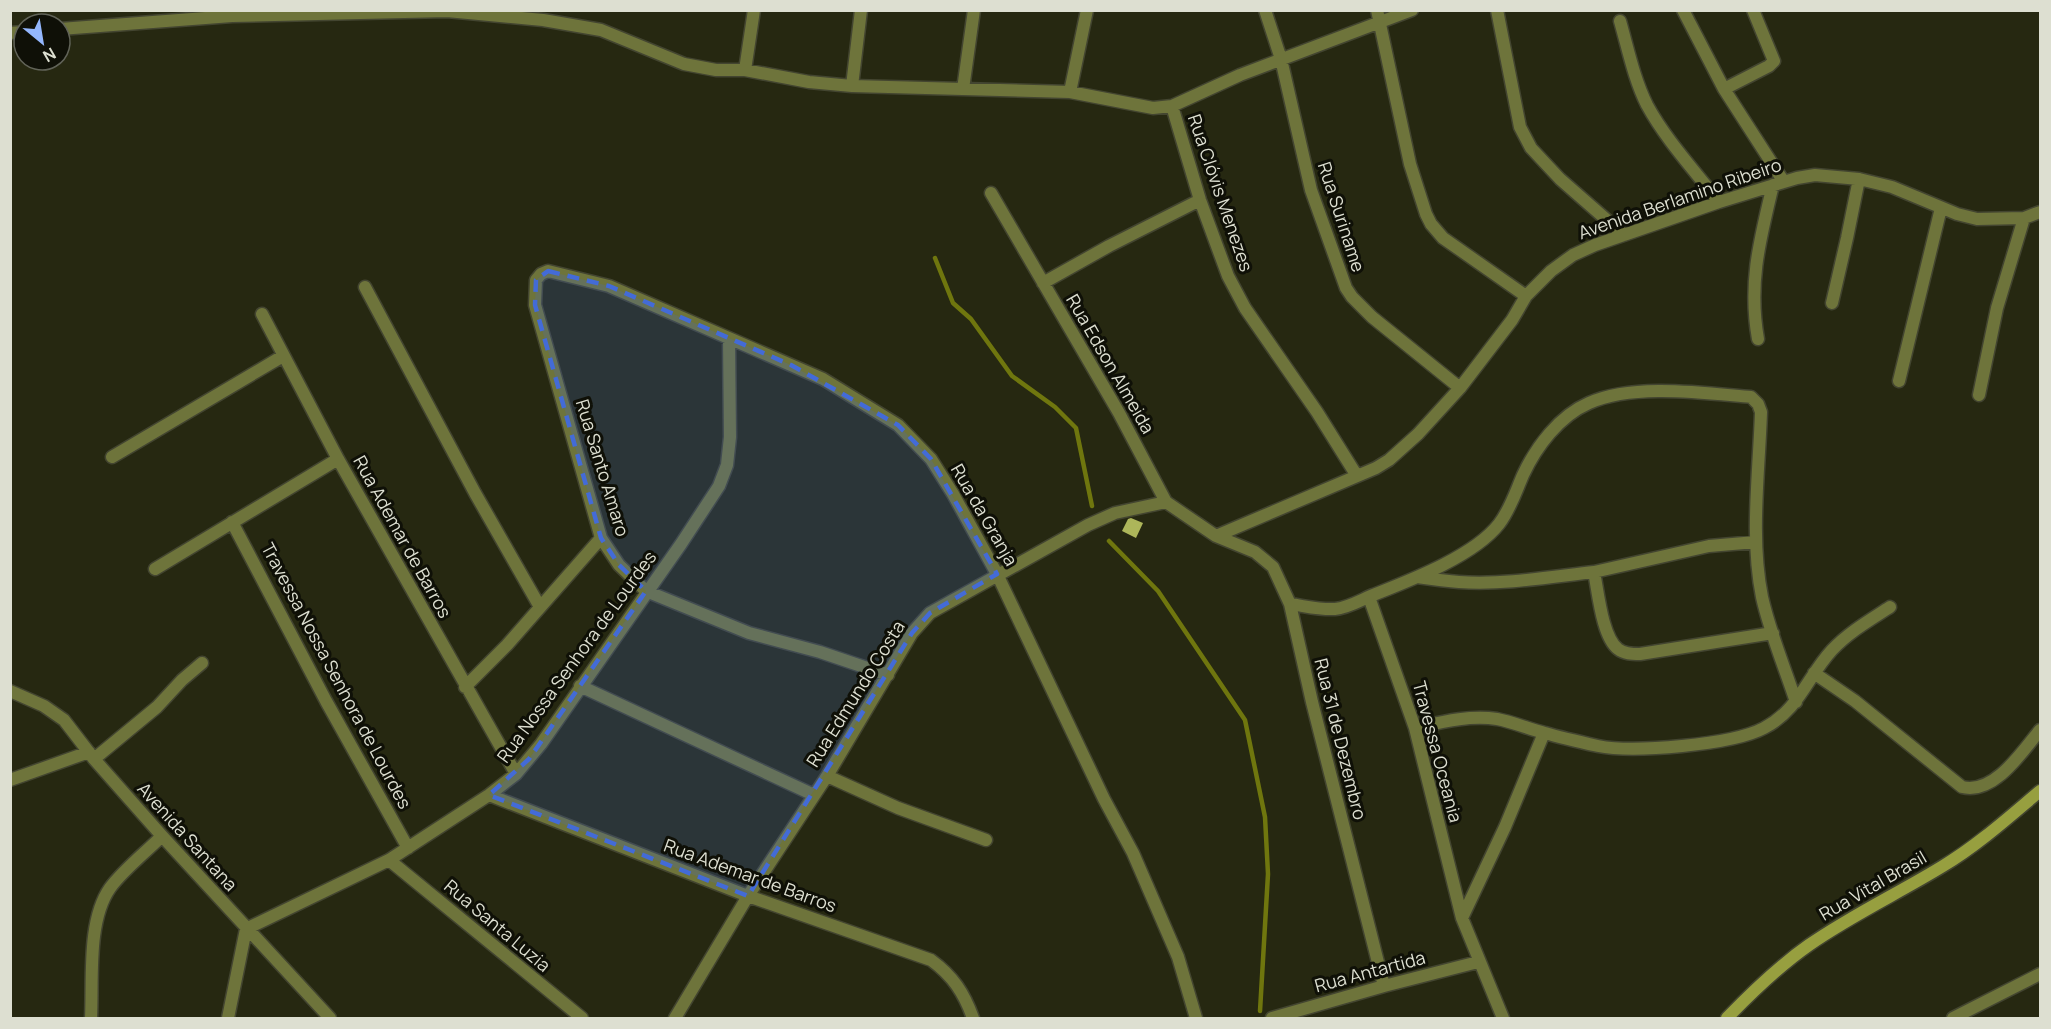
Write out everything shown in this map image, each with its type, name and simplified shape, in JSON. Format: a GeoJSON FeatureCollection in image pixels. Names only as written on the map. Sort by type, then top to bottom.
{"type":"FeatureCollection","features":[{"type":"Feature","properties":{"kind":"street"},"geometry":{"type":"LineString","coordinates":[[745,70],[754,10]]}},
{"type":"Feature","properties":{"kind":"street"},"geometry":{"type":"LineString","coordinates":[[852,86],[861,10]]}},
{"type":"Feature","properties":{"kind":"street"},"geometry":{"type":"LineString","coordinates":[[963,89],[974,10]]}},
{"type":"Feature","properties":{"kind":"street"},"geometry":{"type":"LineString","coordinates":[[1070,92],[1087,10]]}},
{"type":"Feature","properties":{"kind":"street","name":"Rua Suriname"},"geometry":{"type":"LineString","coordinates":[[1265,10],[1281,59],[1311,190],[1347,288],[1352,297],[1372,317],[1460,388]]}},
{"type":"Feature","properties":{"kind":"street"},"geometry":{"type":"LineString","coordinates":[[72,28],[232,15],[447,11],[543,20],[601,30],[684,63],[716,70],[745,70],[809,82],[852,86],[1070,92],[1153,108],[1172,106],[1378,16],[1412,10]]}},
{"type":"Feature","properties":{"kind":"street"},"geometry":{"type":"LineString","coordinates":[[1497,10],[1520,127],[1531,148],[1560,179],[1624,235]]}},
{"type":"Feature","properties":{"kind":"street"},"geometry":{"type":"LineString","coordinates":[[1683,10],[1724,89],[1757,141],[1779,184],[1754,277],[1753,315],[1758,339]]}},
{"type":"Feature","properties":{"kind":"street"},"geometry":{"type":"LineString","coordinates":[[1724,89],[1769,66],[1774,61],[1753,10]]}},
{"type":"Feature","properties":{"kind":"street"},"geometry":{"type":"LineString","coordinates":[[1378,16],[1410,164],[1431,224],[1443,238],[1526,296]]}},
{"type":"Feature","properties":{"kind":"street"},"geometry":{"type":"LineString","coordinates":[[1620,21],[1647,104],[1719,202]]}},
{"type":"Feature","properties":{"kind":"street","name":"Rua Clóvis Menezes"},"geometry":{"type":"LineString","coordinates":[[1172,106],[1200,200],[1228,276],[1245,308],[1317,412],[1357,476]]}},
{"type":"Feature","properties":{"kind":"street","name":"Avenida Berlamino Ribeiro"},"geometry":{"type":"LineString","coordinates":[[1216,536],[1389,460],[1418,434],[1460,388],[1512,320],[1526,296],[1551,271],[1573,255],[1719,202],[1815,175],[1859,179],[1892,187],[1941,208],[1977,219],[2024,218],[2040,212]]}},
{"type":"Feature","properties":{"kind":"street"},"geometry":{"type":"LineString","coordinates":[[1832,303],[1859,179]]}},
{"type":"Feature","properties":{"kind":"street","name":"Rua Edson Almeida"},"geometry":{"type":"LineString","coordinates":[[991,193],[1119,413],[1166,502],[1216,536]]}},
{"type":"Feature","properties":{"kind":"street"},"geometry":{"type":"LineString","coordinates":[[1043,283],[1109,246],[1200,200]]}},
{"type":"Feature","properties":{"kind":"street"},"geometry":{"type":"LineString","coordinates":[[1899,381],[1941,208]]}},
{"type":"Feature","properties":{"kind":"street"},"geometry":{"type":"LineString","coordinates":[[1979,395],[1997,308],[2024,218]]}},
{"type":"Feature","properties":{"kind":"street","name":"Rua da Granja"},"geometry":{"type":"LineString","coordinates":[[535,305],[536,280],[548,271],[609,286],[823,379],[898,425],[931,459],[997,574],[1104,799],[1133,853],[1178,957],[1196,1018]]}},
{"type":"Feature","properties":{"kind":"street"},"geometry":{"type":"LineString","coordinates":[[365,287],[475,493],[540,607]]}},
{"type":"Feature","properties":{"kind":"street","name":"Rua Santo Amaro"},"geometry":{"type":"LineString","coordinates":[[535,305],[601,538],[619,565],[646,591],[749,633],[820,652],[888,675]]}},
{"type":"Feature","properties":{"kind":"street","name":"Rua Ademar de Barros"},"geometry":{"type":"LineString","coordinates":[[262,314],[338,459],[516,774]]}},
{"type":"Feature","properties":{"kind":"street","name":"Rua Nossa Senhora de Lourdes"},"geometry":{"type":"LineString","coordinates":[[246,929],[389,860],[489,795],[516,774],[541,744],[707,507],[719,486],[727,465],[730,437],[729,339]]}},
{"type":"Feature","properties":{"kind":"street"},"geometry":{"type":"LineString","coordinates":[[112,457],[283,356]]}},
{"type":"Feature","properties":{"kind":"street"},"geometry":{"type":"LineString","coordinates":[[1290,604],[1336,609],[1418,577],[1469,550],[1499,524],[1532,457],[1554,429],[1587,403],[1601,398],[1628,394],[1675,391],[1751,397],[1758,404],[1761,412],[1756,542],[1763,598],[1796,702]]}},
{"type":"Feature","properties":{"kind":"street"},"geometry":{"type":"LineString","coordinates":[[155,569],[338,459]]}},
{"type":"Feature","properties":{"kind":"street","name":"Rua Edmundo Costa"},"geometry":{"type":"LineString","coordinates":[[675,1018],[748,896],[888,675],[901,649],[930,613],[997,574],[1103,518],[1122,511],[1166,502]]}},
{"type":"Feature","properties":{"kind":"street","name":"Travessa Nossa Senhora de Lourdes"},"geometry":{"type":"LineString","coordinates":[[232,522],[326,701],[408,848]]}},
{"type":"Feature","properties":{"kind":"street","name":"Rua 31 de Dezembro"},"geometry":{"type":"LineString","coordinates":[[1216,536],[1255,552],[1273,567],[1290,604],[1384,986]]}},
{"type":"Feature","properties":{"kind":"street"},"geometry":{"type":"LineString","coordinates":[[465,687],[507,645],[601,538]]}},
{"type":"Feature","properties":{"kind":"street"},"geometry":{"type":"LineString","coordinates":[[1418,577],[1458,582],[1494,582],[1594,572],[1709,546],[1756,542]]}},
{"type":"Feature","properties":{"kind":"street"},"geometry":{"type":"LineString","coordinates":[[1594,572],[1611,641],[1627,654],[1640,654],[1773,633]]}},
{"type":"Feature","properties":{"kind":"street","name":"Travessa Oceania"},"geometry":{"type":"LineString","coordinates":[[1369,597],[1415,728],[1462,918]]}},
{"type":"Feature","properties":{"kind":"street"},"geometry":{"type":"LineString","coordinates":[[1415,728],[1443,721],[1497,719],[1544,733],[1601,746],[1626,749],[1711,742],[1762,730],[1778,720],[1796,702],[1832,650],[1863,624],[1890,607]]}},
{"type":"Feature","properties":{"kind":"street"},"geometry":{"type":"LineString","coordinates":[[10,780],[92,756],[157,707],[182,680],[202,663]]}},
{"type":"Feature","properties":{"kind":"street"},"geometry":{"type":"LineString","coordinates":[[1814,673],[1854,701],[1962,787],[1971,789],[1987,786],[2008,768],[2040,730]]}},
{"type":"Feature","properties":{"kind":"street"},"geometry":{"type":"LineString","coordinates":[[580,686],[814,795]]}},
{"type":"Feature","properties":{"kind":"street","name":"Avenida Santana"},"geometry":{"type":"LineString","coordinates":[[10,691],[53,711],[64,720],[92,756],[162,836],[330,1018]]}},
{"type":"Feature","properties":{"kind":"street"},"geometry":{"type":"LineString","coordinates":[[1503,1018],[1478,962],[1462,918],[1505,827],[1544,733]]}},
{"type":"Feature","properties":{"kind":"street"},"geometry":{"type":"LineString","coordinates":[[826,776],[898,807],[986,840]]}},
{"type":"Feature","properties":{"kind":"street","name":"Rua Vital Brasil"},"geometry":{"type":"LineString","coordinates":[[1727,1018],[1778,969],[1808,946],[1850,919],[1943,866],[1977,843],[2040,791]]}},
{"type":"Feature","properties":{"kind":"street","name":"Rua Ademar de Barros"},"geometry":{"type":"LineString","coordinates":[[489,795],[748,896],[931,960],[945,970],[956,983],[966,998],[973,1018]]}},
{"type":"Feature","properties":{"kind":"street"},"geometry":{"type":"LineString","coordinates":[[91,1018],[95,923],[100,905],[111,887],[162,836]]}},
{"type":"Feature","properties":{"kind":"street","name":"Rua Santa Luzia"},"geometry":{"type":"LineString","coordinates":[[389,860],[582,1018]]}},
{"type":"Feature","properties":{"kind":"street"},"geometry":{"type":"LineString","coordinates":[[228,1018],[246,929]]}},
{"type":"Feature","properties":{"kind":"street","name":"Rua Antartida"},"geometry":{"type":"LineString","coordinates":[[1272,1018],[1478,962]]}},
{"type":"Feature","properties":{"kind":"street"},"geometry":{"type":"LineString","coordinates":[[1953,1018],[2040,974]]}},
{"type":"Feature","properties":{"kind":"highlighted area"},"geometry":{"type":"Polygon","coordinates":[[[548,271],[609,286],[791,365],[898,425],[931,459],[997,574],[930,613],[912,633],[748,896],[489,795],[529,759],[646,591],[619,565],[601,538],[535,305],[536,280],[548,271]]]}},
{"type":"Feature","properties":{"kind":"building"},"geometry":{"type":"Polygon","coordinates":[[[1128,519],[1143,523],[1136,538],[1122,531],[1128,519]]]}},
{"type":"Feature","properties":{"kind":"waterway"},"geometry":{"type":"LineString","coordinates":[[935,258],[953,303],[971,319],[1012,376],[1055,407],[1076,428],[1092,506]]}},
{"type":"Feature","properties":{"kind":"waterway"},"geometry":{"type":"LineString","coordinates":[[1109,541],[1158,591],[1245,720],[1265,817],[1268,874],[1260,1011]]}}]}
